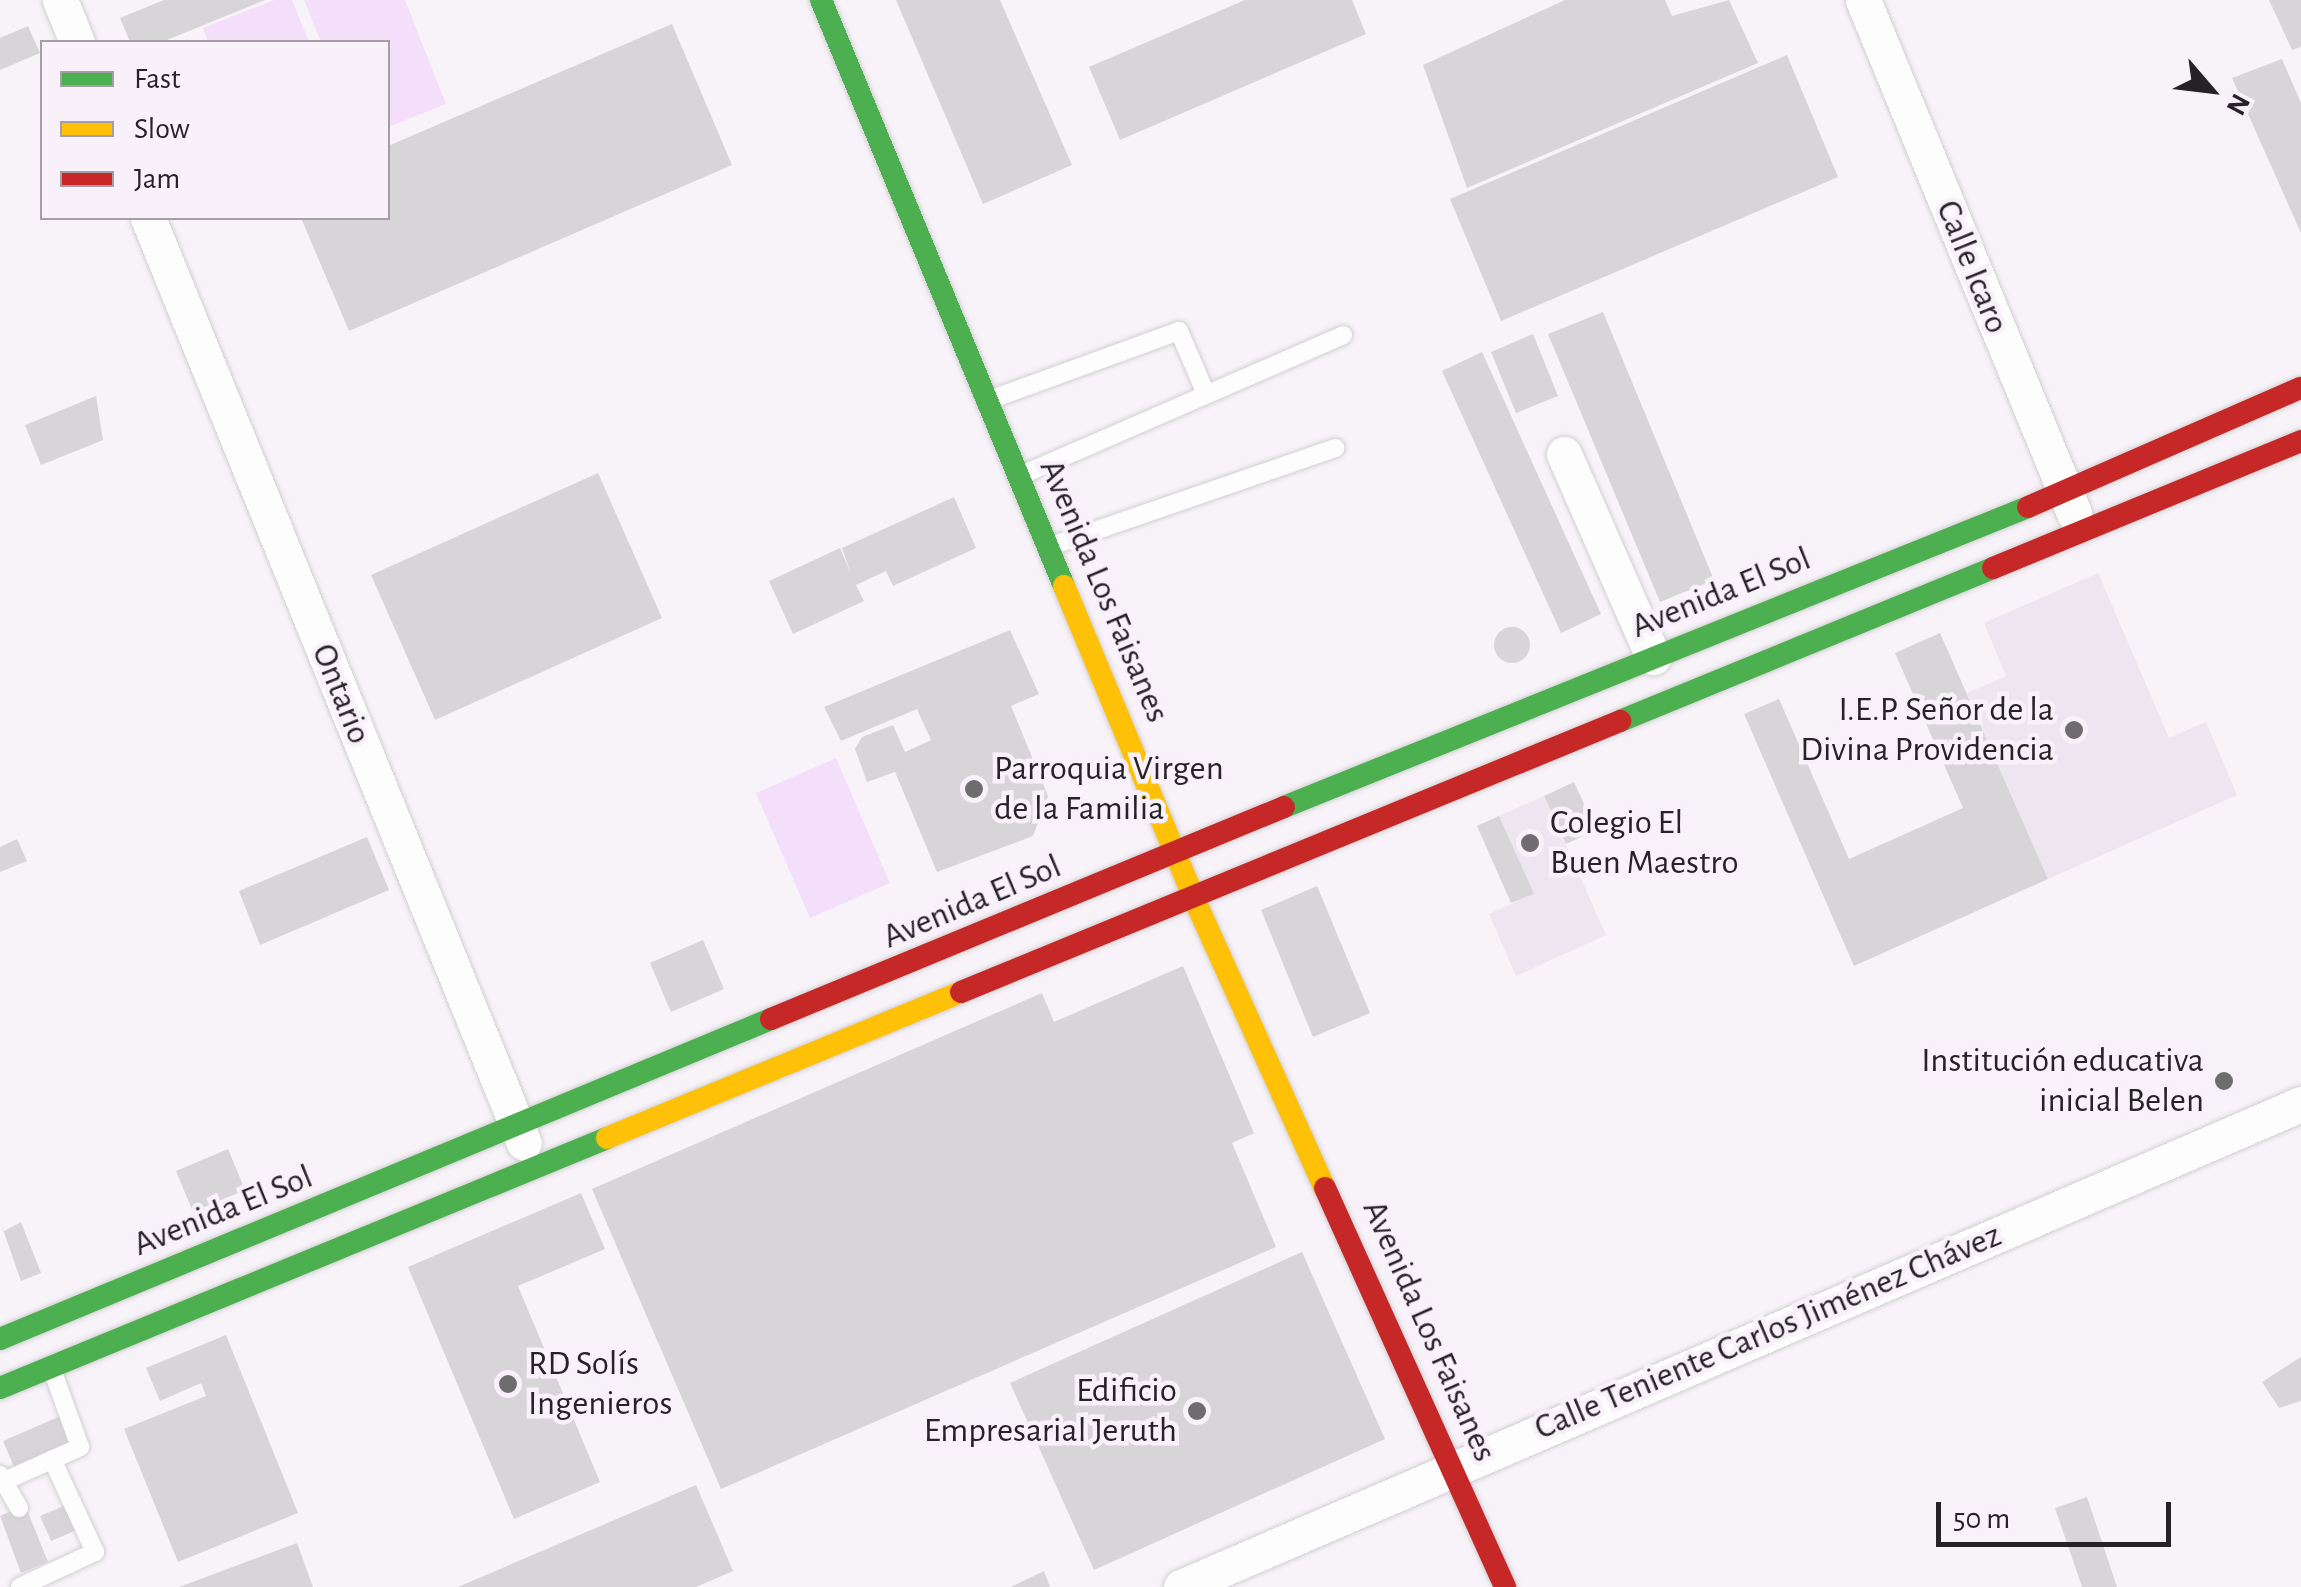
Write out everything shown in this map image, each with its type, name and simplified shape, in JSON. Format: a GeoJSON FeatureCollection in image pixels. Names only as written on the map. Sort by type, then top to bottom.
{"type":"FeatureCollection","features":[{"type":"Feature","properties":{"kind":"main road","name":"Avenida Los Faisanes"},"geometry":{"type":"LineString","coordinates":[[821,0],[1192,894],[1505,1587]]}},
{"type":"Feature","properties":{"kind":"main road","name":"Avenida El Sol"},"geometry":{"type":"LineString","coordinates":[[0,1339],[518,1130],[1653,657],[2064,493],[2301,388]]}},
{"type":"Feature","properties":{"kind":"main road"},"geometry":{"type":"LineString","coordinates":[[0,1388],[2301,440]]}},
{"type":"Feature","properties":{"kind":"main road"},"geometry":{"type":"LineString","coordinates":[[69,1311],[83,1354]]}},
{"type":"Feature","properties":{"kind":"street"},"geometry":{"type":"LineString","coordinates":[[60,0],[76,40]]}},
{"type":"Feature","properties":{"kind":"street","name":"Calle Icaro"},"geometry":{"type":"LineString","coordinates":[[1863,0],[2082,532]]}},
{"type":"Feature","properties":{"kind":"street","name":"Ontario"},"geometry":{"type":"LineString","coordinates":[[149,220],[536,1170]]}},
{"type":"Feature","properties":{"kind":"street"},"geometry":{"type":"LineString","coordinates":[[1564,454],[1653,657]]}},
{"type":"Feature","properties":{"kind":"street","name":"Calle Teniente Carlos Jiménez Chávez"},"geometry":{"type":"LineString","coordinates":[[1181,1587],[2301,1104]]}},
{"type":"Feature","properties":{"kind":"lane"},"geometry":{"type":"LineString","coordinates":[[987,400],[1178,331],[1206,394]]}},
{"type":"Feature","properties":{"kind":"lane"},"geometry":{"type":"LineString","coordinates":[[1019,477],[1343,334]]}},
{"type":"Feature","properties":{"kind":"lane"},"geometry":{"type":"LineString","coordinates":[[1048,547],[1335,448]]}},
{"type":"Feature","properties":{"kind":"lane"},"geometry":{"type":"LineString","coordinates":[[20,1508],[2,1479],[80,1446],[51,1367]]}},
{"type":"Feature","properties":{"kind":"lane"},"geometry":{"type":"LineString","coordinates":[[20,1587],[46,1569],[95,1552],[52,1460]]}},
{"type":"Feature","properties":{"kind":"shaded area"},"geometry":{"type":"Polygon","coordinates":[[[274,0],[292,0],[308,40],[207,40],[203,28],[274,0]]]}},
{"type":"Feature","properties":{"kind":"shaded area"},"geometry":{"type":"Polygon","coordinates":[[[304,0],[405,0],[446,104],[390,126],[390,40],[320,40],[304,0]]]}},
{"type":"Feature","properties":{"kind":"shaded area","name":"I.E.P. Señor de la Divina Providencia"},"geometry":{"type":"Polygon","coordinates":[[[2098,573],[2169,738],[2206,722],[2237,795],[2048,879],[1967,693],[2006,676],[1984,623],[2098,573]]]}},
{"type":"Feature","properties":{"kind":"shaded area"},"geometry":{"type":"Polygon","coordinates":[[[836,758],[890,883],[810,918],[756,793],[836,758]]]}},
{"type":"Feature","properties":{"kind":"shaded area"},"geometry":{"type":"Polygon","coordinates":[[[1544,796],[1606,935],[1516,976],[1489,914],[1533,894],[1499,816],[1544,796]]]}},
{"type":"Feature","properties":{"kind":"building"},"geometry":{"type":"Polygon","coordinates":[[[164,0],[265,0],[167,40],[129,40],[120,18],[164,0]]]}},
{"type":"Feature","properties":{"kind":"building"},"geometry":{"type":"Polygon","coordinates":[[[896,0],[1000,0],[1072,165],[983,204],[896,0]]]}},
{"type":"Feature","properties":{"kind":"building"},"geometry":{"type":"Polygon","coordinates":[[[1245,0],[1352,0],[1366,34],[1120,140],[1089,67],[1245,0]]]}},
{"type":"Feature","properties":{"kind":"building"},"geometry":{"type":"Polygon","coordinates":[[[1565,0],[1665,0],[1672,16],[1729,0],[1758,63],[1467,188],[1423,65],[1565,0]]]}},
{"type":"Feature","properties":{"kind":"building"},"geometry":{"type":"Polygon","coordinates":[[[2269,0],[2301,0],[2301,47],[2292,50],[2269,0]]]}},
{"type":"Feature","properties":{"kind":"building"},"geometry":{"type":"Polygon","coordinates":[[[672,24],[732,165],[349,331],[302,220],[390,220],[390,145],[672,24]]]}},
{"type":"Feature","properties":{"kind":"building"},"geometry":{"type":"Polygon","coordinates":[[[28,26],[40,53],[0,70],[0,38],[28,26]]]}},
{"type":"Feature","properties":{"kind":"building"},"geometry":{"type":"Polygon","coordinates":[[[1787,55],[1838,177],[1501,321],[1450,199],[1787,55]]]}},
{"type":"Feature","properties":{"kind":"building"},"geometry":{"type":"Polygon","coordinates":[[[2282,59],[2301,103],[2301,233],[2232,78],[2282,59]]]}},
{"type":"Feature","properties":{"kind":"building"},"geometry":{"type":"Polygon","coordinates":[[[1603,312],[1714,580],[1660,602],[1548,334],[1603,312]]]}},
{"type":"Feature","properties":{"kind":"building"},"geometry":{"type":"Polygon","coordinates":[[[1533,334],[1558,396],[1516,413],[1491,352],[1533,334]]]}},
{"type":"Feature","properties":{"kind":"building"},"geometry":{"type":"Polygon","coordinates":[[[1482,352],[1601,614],[1561,633],[1442,371],[1482,352]]]}},
{"type":"Feature","properties":{"kind":"building"},"geometry":{"type":"Polygon","coordinates":[[[96,396],[103,440],[41,465],[25,425],[96,396]]]}},
{"type":"Feature","properties":{"kind":"building"},"geometry":{"type":"Polygon","coordinates":[[[598,473],[662,618],[435,720],[371,575],[598,473]]]}},
{"type":"Feature","properties":{"kind":"building"},"geometry":{"type":"Polygon","coordinates":[[[954,497],[976,548],[893,586],[886,571],[856,585],[864,601],[793,634],[769,581],[840,548],[851,574],[842,548],[954,497]]]}},
{"type":"Feature","properties":{"kind":"building"},"geometry":{"type":"Polygon","coordinates":[[[1512,627],[1525,632],[1530,645],[1525,658],[1512,663],[1499,658],[1494,645],[1499,632],[1512,627]]]}},
{"type":"Feature","properties":{"kind":"building","name":"Parroquia Virgen de la Familia"},"geometry":{"type":"Polygon","coordinates":[[[1010,630],[1039,694],[1011,706],[1048,796],[1033,836],[937,872],[895,772],[867,782],[855,749],[862,737],[893,725],[905,752],[931,740],[917,709],[841,741],[824,707],[1010,630]]]}},
{"type":"Feature","properties":{"kind":"building"},"geometry":{"type":"Polygon","coordinates":[[[1940,633],[2048,879],[1854,966],[1744,714],[1779,699],[1849,859],[1963,808],[1895,653],[1940,633]]]}},
{"type":"Feature","properties":{"kind":"building"},"geometry":{"type":"Polygon","coordinates":[[[1574,782],[1596,830],[1566,844],[1544,796],[1574,782]]]}},
{"type":"Feature","properties":{"kind":"building"},"geometry":{"type":"Polygon","coordinates":[[[1499,816],[1534,894],[1511,903],[1477,826],[1499,816]]]}},
{"type":"Feature","properties":{"kind":"building"},"geometry":{"type":"Polygon","coordinates":[[[367,837],[389,890],[260,945],[239,891],[367,837]]]}},
{"type":"Feature","properties":{"kind":"building"},"geometry":{"type":"Polygon","coordinates":[[[17,839],[27,861],[0,872],[0,847],[17,839]]]}},
{"type":"Feature","properties":{"kind":"building"},"geometry":{"type":"Polygon","coordinates":[[[1317,886],[1370,1013],[1313,1037],[1261,910],[1317,886]]]}},
{"type":"Feature","properties":{"kind":"building"},"geometry":{"type":"Polygon","coordinates":[[[703,940],[724,989],[671,1012],[650,963],[703,940]]]}},
{"type":"Feature","properties":{"kind":"building"},"geometry":{"type":"Polygon","coordinates":[[[1183,966],[1254,1133],[1232,1143],[1276,1247],[721,1489],[592,1189],[1042,993],[1054,1022],[1183,966]]]}},
{"type":"Feature","properties":{"kind":"building"},"geometry":{"type":"Polygon","coordinates":[[[228,1149],[245,1190],[193,1212],[176,1171],[228,1149]]]}},
{"type":"Feature","properties":{"kind":"building","name":"RD Solís Ingenieros"},"geometry":{"type":"Polygon","coordinates":[[[581,1193],[605,1249],[518,1286],[600,1482],[514,1519],[408,1267],[581,1193]]]}},
{"type":"Feature","properties":{"kind":"building"},"geometry":{"type":"Polygon","coordinates":[[[0,1221],[4,1231],[21,1222],[41,1273],[21,1281],[0,1221]]]}},
{"type":"Feature","properties":{"kind":"building","name":"Edificio Empresarial Jeruth"},"geometry":{"type":"Polygon","coordinates":[[[1302,1252],[1385,1439],[1094,1570],[1010,1383],[1302,1252]]]}},
{"type":"Feature","properties":{"kind":"building"},"geometry":{"type":"Polygon","coordinates":[[[226,1335],[298,1513],[178,1562],[124,1429],[206,1396],[201,1383],[160,1401],[146,1368],[226,1335]]]}},
{"type":"Feature","properties":{"kind":"building"},"geometry":{"type":"Polygon","coordinates":[[[2301,1357],[2301,1401],[2279,1408],[2262,1382],[2301,1357]]]}},
{"type":"Feature","properties":{"kind":"building"},"geometry":{"type":"Polygon","coordinates":[[[63,1415],[74,1441],[14,1467],[3,1441],[63,1415]]]}},
{"type":"Feature","properties":{"kind":"building"},"geometry":{"type":"Polygon","coordinates":[[[696,1485],[733,1571],[696,1587],[458,1587],[696,1485]]]}},
{"type":"Feature","properties":{"kind":"building"},"geometry":{"type":"Polygon","coordinates":[[[2087,1497],[2117,1587],[2082,1587],[2055,1508],[2087,1497]]]}},
{"type":"Feature","properties":{"kind":"building"},"geometry":{"type":"Polygon","coordinates":[[[69,1504],[79,1529],[51,1541],[40,1516],[69,1504]]]}},
{"type":"Feature","properties":{"kind":"building"},"geometry":{"type":"Polygon","coordinates":[[[25,1505],[48,1562],[21,1573],[0,1516],[25,1505]]]}},
{"type":"Feature","properties":{"kind":"building"},"geometry":{"type":"Polygon","coordinates":[[[297,1543],[313,1587],[179,1587],[297,1543]]]}},
{"type":"Feature","properties":{"kind":"building"},"geometry":{"type":"Polygon","coordinates":[[[1044,1571],[1050,1587],[1011,1587],[1044,1571]]]}},
{"type":"Feature","properties":{"kind":"traffic: fast"},"geometry":{"type":"LineString","coordinates":[[821,0],[1064,586]]}},
{"type":"Feature","properties":{"kind":"traffic: fast"},"geometry":{"type":"LineString","coordinates":[[1284,807],[2028,507]]}},
{"type":"Feature","properties":{"kind":"traffic: fast"},"geometry":{"type":"LineString","coordinates":[[1620,721],[1993,568]]}},
{"type":"Feature","properties":{"kind":"traffic: fast"},"geometry":{"type":"LineString","coordinates":[[0,1339],[771,1019]]}},
{"type":"Feature","properties":{"kind":"traffic: fast"},"geometry":{"type":"LineString","coordinates":[[0,1388],[607,1138]]}},
{"type":"Feature","properties":{"kind":"traffic: slow"},"geometry":{"type":"LineString","coordinates":[[1064,586],[1192,894],[1325,1188]]}},
{"type":"Feature","properties":{"kind":"traffic: slow"},"geometry":{"type":"LineString","coordinates":[[607,1138],[961,992]]}},
{"type":"Feature","properties":{"kind":"traffic: jam"},"geometry":{"type":"LineString","coordinates":[[2028,507],[2301,388]]}},
{"type":"Feature","properties":{"kind":"traffic: jam"},"geometry":{"type":"LineString","coordinates":[[1993,568],[2301,441]]}},
{"type":"Feature","properties":{"kind":"traffic: jam"},"geometry":{"type":"LineString","coordinates":[[961,992],[1620,721]]}},
{"type":"Feature","properties":{"kind":"traffic: jam"},"geometry":{"type":"LineString","coordinates":[[771,1019],[1284,807]]}},
{"type":"Feature","properties":{"kind":"traffic: jam"},"geometry":{"type":"LineString","coordinates":[[1325,1188],[1505,1587]]}},
{"type":"Feature","properties":{"kind":"place","name":"I.E.P. Señor de la Divina Providencia"},"geometry":{"type":"Point","coordinates":[2074,730]}},
{"type":"Feature","properties":{"kind":"place","name":"Parroquia Virgen de la Familia"},"geometry":{"type":"Point","coordinates":[974,789]}},
{"type":"Feature","properties":{"kind":"place","name":"Colegio El Buen Maestro"},"geometry":{"type":"Point","coordinates":[1530,843]}},
{"type":"Feature","properties":{"kind":"place","name":"Institución educativa inicial Belen"},"geometry":{"type":"Point","coordinates":[2224,1081]}},
{"type":"Feature","properties":{"kind":"place","name":"RD Solís Ingenieros"},"geometry":{"type":"Point","coordinates":[508,1384]}},
{"type":"Feature","properties":{"kind":"place","name":"Edificio Empresarial Jeruth"},"geometry":{"type":"Point","coordinates":[1197,1411]}}]}
